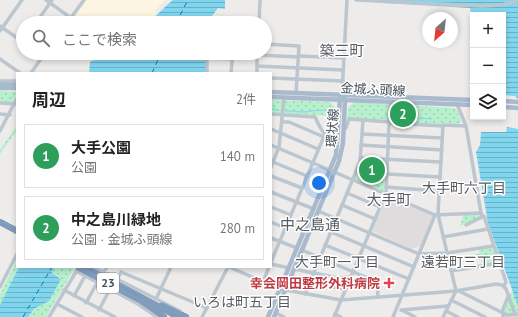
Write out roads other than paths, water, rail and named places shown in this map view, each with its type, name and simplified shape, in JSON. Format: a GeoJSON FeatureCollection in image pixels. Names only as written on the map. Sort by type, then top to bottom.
{"type":"FeatureCollection","features":[{"type":"Feature","properties":{"kind":"highway"},"geometry":{"type":"LineString","coordinates":[[0,222],[16,230]]}},
{"type":"Feature","properties":{"kind":"highway"},"geometry":{"type":"LineString","coordinates":[[0,226],[16,234]]}},
{"type":"Feature","properties":{"kind":"highway","name":"23"},"geometry":{"type":"LineString","coordinates":[[77,268],[139,298],[182,316]]}},
{"type":"Feature","properties":{"kind":"highway","name":"23"},"geometry":{"type":"LineString","coordinates":[[87,268],[171,317]]}},
{"type":"Feature","properties":{"kind":"highway"},"geometry":{"type":"LineString","coordinates":[[139,298],[164,317]]}},
{"type":"Feature","properties":{"kind":"main road"},"geometry":{"type":"LineString","coordinates":[[0,84],[16,86]]}},
{"type":"Feature","properties":{"kind":"main road"},"geometry":{"type":"LineString","coordinates":[[0,88],[16,86]]}},
{"type":"Feature","properties":{"kind":"main road","name":"金城ふ頭線"},"geometry":{"type":"LineString","coordinates":[[272,92],[390,99],[470,100]]}},
{"type":"Feature","properties":{"kind":"main road","name":"金城ふ頭線"},"geometry":{"type":"LineString","coordinates":[[272,97],[342,97]]}},
{"type":"Feature","properties":{"kind":"main road","name":"環状線"},"geometry":{"type":"LineString","coordinates":[[275,315],[283,290],[316,210],[341,156],[340,142],[342,97]]}},
{"type":"Feature","properties":{"kind":"main road","name":"金城ふ頭線"},"geometry":{"type":"LineString","coordinates":[[390,99],[470,105]]}},
{"type":"Feature","properties":{"kind":"main road"},"geometry":{"type":"LineString","coordinates":[[506,102],[518,102]]}},
{"type":"Feature","properties":{"kind":"main road"},"geometry":{"type":"LineString","coordinates":[[506,107],[518,108]]}},
{"type":"Feature","properties":{"kind":"main road","name":"環状線"},"geometry":{"type":"LineString","coordinates":[[268,317],[283,290]]}},
{"type":"Feature","properties":{"kind":"street"},"geometry":{"type":"LineString","coordinates":[[16,38],[1,28],[22,0]]}},
{"type":"Feature","properties":{"kind":"street"},"geometry":{"type":"LineString","coordinates":[[46,0],[51,2],[68,16]]}},
{"type":"Feature","properties":{"kind":"street"},"geometry":{"type":"LineString","coordinates":[[72,16],[84,0]]}},
{"type":"Feature","properties":{"kind":"street"},"geometry":{"type":"LineString","coordinates":[[342,97],[347,0]]}},
{"type":"Feature","properties":{"kind":"street"},"geometry":{"type":"LineString","coordinates":[[356,0],[482,6],[501,5],[518,1]]}},
{"type":"Feature","properties":{"kind":"street"},"geometry":{"type":"LineString","coordinates":[[259,16],[260,1]]}},
{"type":"Feature","properties":{"kind":"street"},"geometry":{"type":"LineString","coordinates":[[41,16],[51,2]]}},
{"type":"Feature","properties":{"kind":"street"},"geometry":{"type":"LineString","coordinates":[[272,44],[299,46],[296,93]]}},
{"type":"Feature","properties":{"kind":"street"},"geometry":{"type":"LineString","coordinates":[[272,55],[344,58]]}},
{"type":"Feature","properties":{"kind":"street"},"geometry":{"type":"LineString","coordinates":[[0,59],[19,72]]}},
{"type":"Feature","properties":{"kind":"street"},"geometry":{"type":"LineString","coordinates":[[32,72],[40,60]]}},
{"type":"Feature","properties":{"kind":"street"},"geometry":{"type":"LineString","coordinates":[[207,60],[207,72]]}},
{"type":"Feature","properties":{"kind":"street"},"geometry":{"type":"LineString","coordinates":[[231,72],[232,60]]}},
{"type":"Feature","properties":{"kind":"street"},"geometry":{"type":"LineString","coordinates":[[257,60],[257,72]]}},
{"type":"Feature","properties":{"kind":"street"},"geometry":{"type":"LineString","coordinates":[[257,66],[343,70]]}},
{"type":"Feature","properties":{"kind":"street"},"geometry":{"type":"LineString","coordinates":[[272,78],[343,81]]}},
{"type":"Feature","properties":{"kind":"street"},"geometry":{"type":"LineString","coordinates":[[0,81],[16,86]]}},
{"type":"Feature","properties":{"kind":"street"},"geometry":{"type":"LineString","coordinates":[[284,98],[279,148],[272,161],[307,176]]}},
{"type":"Feature","properties":{"kind":"street"},"geometry":{"type":"LineString","coordinates":[[341,317],[335,316],[386,193],[390,99]]}},
{"type":"Feature","properties":{"kind":"street"},"geometry":{"type":"LineString","coordinates":[[0,131],[10,115],[16,100]]}},
{"type":"Feature","properties":{"kind":"street"},"geometry":{"type":"LineString","coordinates":[[0,103],[14,104]]}},
{"type":"Feature","properties":{"kind":"street"},"geometry":{"type":"LineString","coordinates":[[443,126],[437,214],[457,290],[502,314],[517,314],[504,286],[506,282],[484,216],[482,217],[466,126],[457,104]]}},
{"type":"Feature","properties":{"kind":"street"},"geometry":{"type":"LineString","coordinates":[[0,114],[10,115]]}},
{"type":"Feature","properties":{"kind":"street"},"geometry":{"type":"LineString","coordinates":[[272,114],[315,117],[324,136]]}},
{"type":"Feature","properties":{"kind":"street"},"geometry":{"type":"LineString","coordinates":[[282,122],[289,122],[331,140],[340,142],[349,119],[389,120],[443,126],[466,126]]}},
{"type":"Feature","properties":{"kind":"street"},"geometry":{"type":"LineString","coordinates":[[305,294],[361,158],[363,120]]}},
{"type":"Feature","properties":{"kind":"street"},"geometry":{"type":"LineString","coordinates":[[272,130],[318,149]]}},
{"type":"Feature","properties":{"kind":"street"},"geometry":{"type":"LineString","coordinates":[[362,134],[442,138]]}},
{"type":"Feature","properties":{"kind":"street"},"geometry":{"type":"LineString","coordinates":[[273,254],[280,241],[324,136]]}},
{"type":"Feature","properties":{"kind":"street"},"geometry":{"type":"LineString","coordinates":[[272,145],[437,214],[481,212]]}},
{"type":"Feature","properties":{"kind":"street"},"geometry":{"type":"LineString","coordinates":[[361,145],[442,150]]}},
{"type":"Feature","properties":{"kind":"street"},"geometry":{"type":"LineString","coordinates":[[361,158],[441,162]]}},
{"type":"Feature","properties":{"kind":"street"},"geometry":{"type":"LineString","coordinates":[[387,174],[440,177]]}},
{"type":"Feature","properties":{"kind":"street"},"geometry":{"type":"LineString","coordinates":[[272,176],[302,188]]}},
{"type":"Feature","properties":{"kind":"street"},"geometry":{"type":"LineString","coordinates":[[386,187],[439,190]]}},
{"type":"Feature","properties":{"kind":"street"},"geometry":{"type":"LineString","coordinates":[[272,192],[419,254],[447,253],[493,246]]}},
{"type":"Feature","properties":{"kind":"street"},"geometry":{"type":"LineString","coordinates":[[347,193],[380,207]]}},
{"type":"Feature","properties":{"kind":"street"},"geometry":{"type":"LineString","coordinates":[[342,205],[375,219]]}},
{"type":"Feature","properties":{"kind":"street"},"geometry":{"type":"LineString","coordinates":[[272,207],[291,215]]}},
{"type":"Feature","properties":{"kind":"street"},"geometry":{"type":"LineString","coordinates":[[393,317],[399,309],[408,279],[437,214]]}},
{"type":"Feature","properties":{"kind":"street"},"geometry":{"type":"LineString","coordinates":[[466,224],[482,217]]}},
{"type":"Feature","properties":{"kind":"street"},"geometry":{"type":"LineString","coordinates":[[272,222],[285,228]]}},
{"type":"Feature","properties":{"kind":"street"},"geometry":{"type":"LineString","coordinates":[[443,237],[488,230]]}},
{"type":"Feature","properties":{"kind":"street"},"geometry":{"type":"LineString","coordinates":[[331,232],[414,267]]}},
{"type":"Feature","properties":{"kind":"street"},"geometry":{"type":"LineString","coordinates":[[272,238],[377,282],[378,297]]}},
{"type":"Feature","properties":{"kind":"street"},"geometry":{"type":"LineString","coordinates":[[325,245],[408,279]]}},
{"type":"Feature","properties":{"kind":"street"},"geometry":{"type":"LineString","coordinates":[[0,287],[16,256]]}},
{"type":"Feature","properties":{"kind":"street"},"geometry":{"type":"LineString","coordinates":[[272,263],[338,278],[351,277]]}},
{"type":"Feature","properties":{"kind":"street"},"geometry":{"type":"LineString","coordinates":[[451,271],[499,263]]}},
{"type":"Feature","properties":{"kind":"street"},"geometry":{"type":"LineString","coordinates":[[50,317],[77,268],[85,276],[138,304],[149,315],[157,317]]}},
{"type":"Feature","properties":{"kind":"street"},"geometry":{"type":"LineString","coordinates":[[95,268],[191,317]]}},
{"type":"Feature","properties":{"kind":"street"},"geometry":{"type":"LineString","coordinates":[[103,273],[106,268]]}},
{"type":"Feature","properties":{"kind":"street"},"geometry":{"type":"LineString","coordinates":[[156,298],[171,268]]}},
{"type":"Feature","properties":{"kind":"street"},"geometry":{"type":"LineString","coordinates":[[202,317],[228,268]]}},
{"type":"Feature","properties":{"kind":"street"},"geometry":{"type":"LineString","coordinates":[[231,268],[283,290],[341,300],[457,290],[496,284],[504,286]]}},
{"type":"Feature","properties":{"kind":"street"},"geometry":{"type":"LineString","coordinates":[[263,282],[269,268]]}},
{"type":"Feature","properties":{"kind":"street"},"geometry":{"type":"LineString","coordinates":[[117,280],[121,272],[207,308]]}},
{"type":"Feature","properties":{"kind":"street"},"geometry":{"type":"LineString","coordinates":[[74,296],[85,276]]}},
{"type":"Feature","properties":{"kind":"street"},"geometry":{"type":"LineString","coordinates":[[86,303],[97,283]]}},
{"type":"Feature","properties":{"kind":"street"},"geometry":{"type":"LineString","coordinates":[[309,283],[346,289]]}},
{"type":"Feature","properties":{"kind":"street"},"geometry":{"type":"LineString","coordinates":[[99,310],[110,289]]}},
{"type":"Feature","properties":{"kind":"street"},"geometry":{"type":"LineString","coordinates":[[64,290],[107,315],[115,317]]}},
{"type":"Feature","properties":{"kind":"street"},"geometry":{"type":"LineString","coordinates":[[443,317],[457,290]]}},
{"type":"Feature","properties":{"kind":"street"},"geometry":{"type":"LineString","coordinates":[[499,317],[502,314],[509,295]]}},
{"type":"Feature","properties":{"kind":"street"},"geometry":{"type":"LineString","coordinates":[[451,300],[485,317]]}},
{"type":"Feature","properties":{"kind":"street"},"geometry":{"type":"LineString","coordinates":[[57,304],[82,317]]}},
{"type":"Feature","properties":{"kind":"street"},"geometry":{"type":"LineString","coordinates":[[399,309],[448,306]]}},
{"type":"Feature","properties":{"kind":"street"},"geometry":{"type":"LineString","coordinates":[[399,309],[415,317]]}},
{"type":"Feature","properties":{"kind":"street"},"geometry":{"type":"LineString","coordinates":[[446,311],[458,317]]}},
{"type":"Feature","properties":{"kind":"street"},"geometry":{"type":"LineString","coordinates":[[275,315],[284,317]]}},
{"type":"Feature","properties":{"kind":"water"},"geometry":{"type":"Polygon","coordinates":[[[173,0],[225,0],[225,9],[218,8],[212,16],[155,16],[173,0]]]}},
{"type":"Feature","properties":{"kind":"water"},"geometry":{"type":"Polygon","coordinates":[[[383,0],[518,0],[518,99],[515,96],[506,95],[506,12],[470,12],[470,8],[383,3],[383,0]]]}},
{"type":"Feature","properties":{"kind":"water"},"geometry":{"type":"Polygon","coordinates":[[[93,60],[206,60],[206,72],[89,72],[90,62],[93,60]]]}},
{"type":"Feature","properties":{"kind":"water"},"geometry":{"type":"Polygon","coordinates":[[[507,127],[518,129],[518,306],[488,223],[476,152],[480,145],[481,132],[506,132],[507,127]]]}},
{"type":"Feature","properties":{"kind":"water"},"geometry":{"type":"Polygon","coordinates":[[[18,268],[54,268],[52,273],[61,279],[49,301],[34,309],[28,317],[0,317],[0,305],[18,268]]]}},
{"type":"Feature","properties":{"kind":"waterway"},"geometry":{"type":"LineString","coordinates":[[272,109],[278,110]]}},
{"type":"Feature","properties":{"kind":"waterway"},"geometry":{"type":"LineString","coordinates":[[287,111],[304,112],[321,110],[332,113]]}},
{"type":"Feature","properties":{"kind":"waterway"},"geometry":{"type":"LineString","coordinates":[[391,116],[432,119]]}},
{"type":"Feature","properties":{"kind":"place","name":"中之島川緑地"},"geometry":{"type":"Point","coordinates":[403,114]}},
{"type":"Feature","properties":{"kind":"place","name":"大手公園"},"geometry":{"type":"Point","coordinates":[372,170]}},
{"type":"Feature","properties":{"kind":"place","name":"幸会岡田整形外科病院"},"geometry":{"type":"Point","coordinates":[389,283]}},
{"type":"Feature","properties":{"kind":"district","name":"築三町"},"geometry":{"type":"Point","coordinates":[342,51]}},
{"type":"Feature","properties":{"kind":"district","name":"大手町六丁目"},"geometry":{"type":"Point","coordinates":[464,188]}},
{"type":"Feature","properties":{"kind":"district","name":"大手町"},"geometry":{"type":"Point","coordinates":[389,200]}},
{"type":"Feature","properties":{"kind":"district","name":"中之島通"},"geometry":{"type":"Point","coordinates":[310,225]}},
{"type":"Feature","properties":{"kind":"district","name":"大手町一丁目"},"geometry":{"type":"Point","coordinates":[337,262]}},
{"type":"Feature","properties":{"kind":"district","name":"遠若町三丁目"},"geometry":{"type":"Point","coordinates":[463,262]}},
{"type":"Feature","properties":{"kind":"district","name":"いろは町五丁目"},"geometry":{"type":"Point","coordinates":[242,302]}}]}
